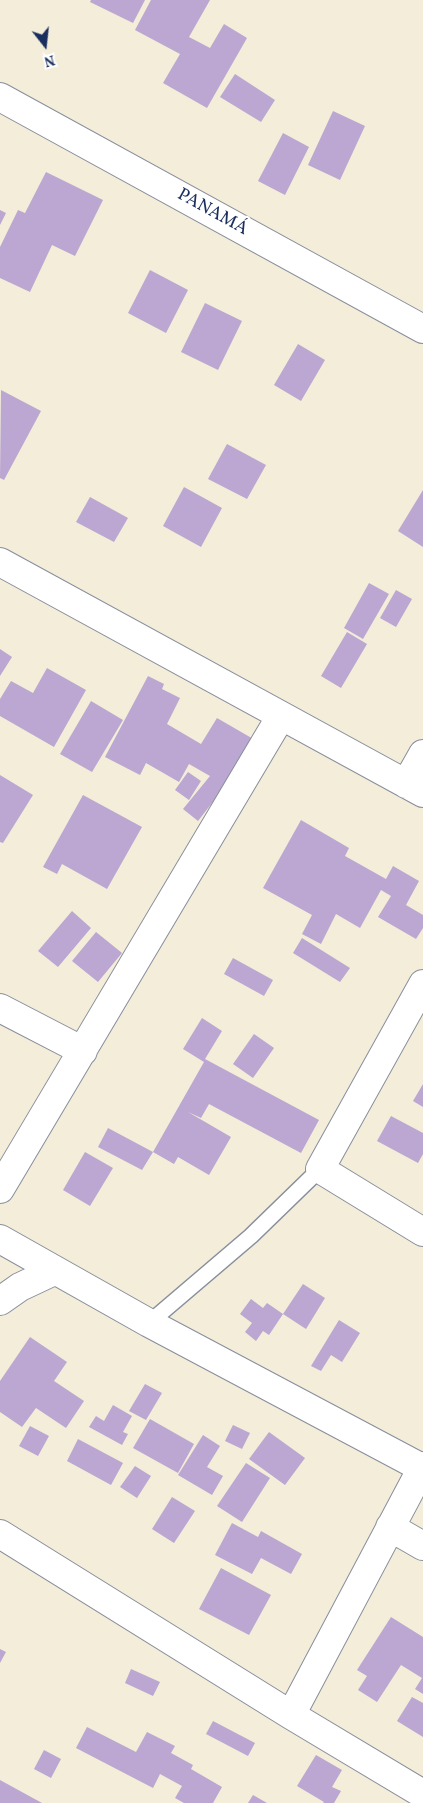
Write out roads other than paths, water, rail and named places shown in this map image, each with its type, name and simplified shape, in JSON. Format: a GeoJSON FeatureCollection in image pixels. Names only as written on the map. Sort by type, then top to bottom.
{"type":"FeatureCollection","features":[{"type":"Feature","properties":{"kind":"street","name":"PANAMÁ"},"geometry":{"type":"LineString","coordinates":[[0,97],[423,329]]}},
{"type":"Feature","properties":{"kind":"street"},"geometry":{"type":"LineString","coordinates":[[0,562],[414,788],[423,754]]}},
{"type":"Feature","properties":{"kind":"street"},"geometry":{"type":"LineString","coordinates":[[0,1189],[281,716]]}},
{"type":"Feature","properties":{"kind":"street"},"geometry":{"type":"LineString","coordinates":[[423,984],[320,1169],[423,1232]]}},
{"type":"Feature","properties":{"kind":"street"},"geometry":{"type":"LineString","coordinates":[[0,1008],[83,1051]]}},
{"type":"Feature","properties":{"kind":"street"},"geometry":{"type":"LineString","coordinates":[[0,1239],[149,1323],[422,1467],[291,1715]]}},
{"type":"Feature","properties":{"kind":"street"},"geometry":{"type":"LineString","coordinates":[[0,1300],[20,1287],[54,1271]]}},
{"type":"Feature","properties":{"kind":"street"},"geometry":{"type":"LineString","coordinates":[[390,1527],[423,1546]]}},
{"type":"Feature","properties":{"kind":"street"},"geometry":{"type":"LineString","coordinates":[[0,1534],[291,1715],[423,1794]]}},
{"type":"Feature","properties":{"kind":"lane"},"geometry":{"type":"LineString","coordinates":[[149,1323],[252,1236],[320,1169]]}}]}
